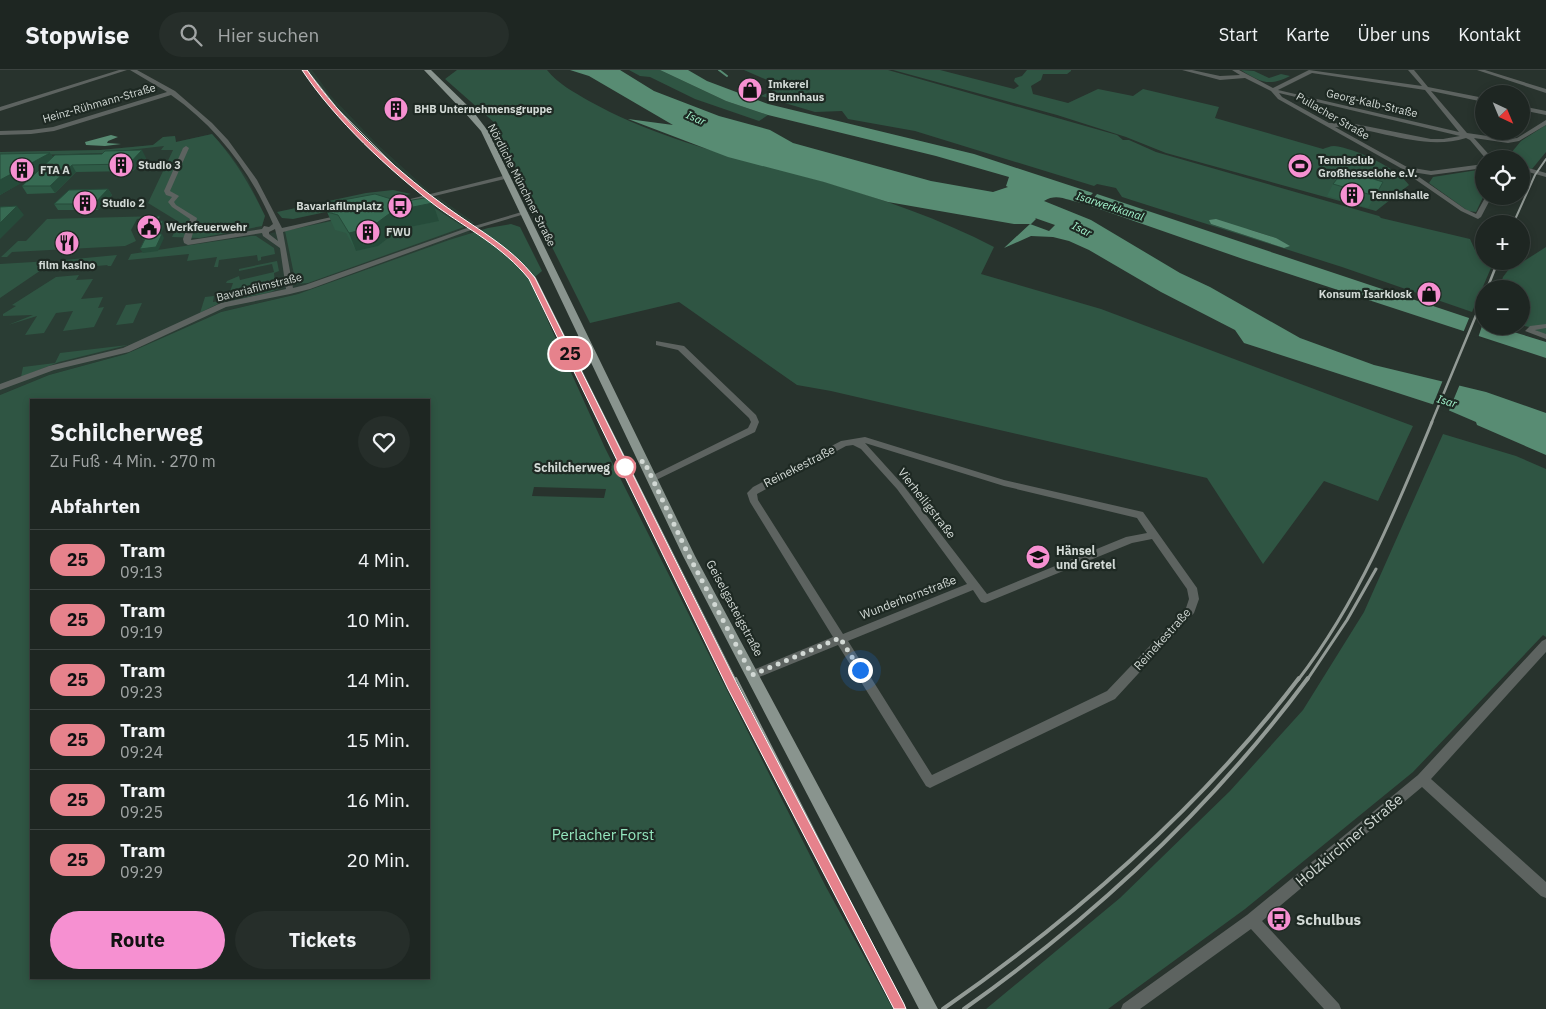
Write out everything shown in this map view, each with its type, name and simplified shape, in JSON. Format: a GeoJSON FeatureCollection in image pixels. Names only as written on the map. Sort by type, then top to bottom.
{"type":"FeatureCollection","features":[{"type":"Feature","properties":{"kind":"main road","name":"Nördliche Münchner Straße"},"geometry":{"type":"LineString","coordinates":[[427,70],[469,112],[484,131],[551,270]]}},
{"type":"Feature","properties":{"kind":"main road","name":"Geiselgasteigstraße"},"geometry":{"type":"LineString","coordinates":[[551,270],[689,556],[929,1009]]}},
{"type":"Feature","properties":{"kind":"street"},"geometry":{"type":"LineString","coordinates":[[0,109],[124,70]]}},
{"type":"Feature","properties":{"kind":"street"},"geometry":{"type":"LineString","coordinates":[[133,70],[172,92],[205,117],[238,154],[254,178],[276,222],[290,292]]}},
{"type":"Feature","properties":{"kind":"street"},"geometry":{"type":"LineString","coordinates":[[1185,70],[1220,78],[1246,76]]}},
{"type":"Feature","properties":{"kind":"street","name":"Pullacher Straße"},"geometry":{"type":"LineString","coordinates":[[1235,70],[1273,90],[1280,98],[1405,169],[1431,173],[1475,167]]}},
{"type":"Feature","properties":{"kind":"street"},"geometry":{"type":"LineString","coordinates":[[1411,70],[1466,135],[1482,150]]}},
{"type":"Feature","properties":{"kind":"street"},"geometry":{"type":"LineString","coordinates":[[1480,70],[1546,91]]}},
{"type":"Feature","properties":{"kind":"street"},"geometry":{"type":"LineString","coordinates":[[1273,90],[1312,71],[1427,88],[1475,98]]}},
{"type":"Feature","properties":{"kind":"street"},"geometry":{"type":"LineString","coordinates":[[1257,82],[1284,85]]}},
{"type":"Feature","properties":{"kind":"street","name":"Georg-Kalb-Straße"},"geometry":{"type":"LineString","coordinates":[[1273,90],[1466,135]]}},
{"type":"Feature","properties":{"kind":"street","name":"Heinz-Rühmann-Straße"},"geometry":{"type":"LineString","coordinates":[[0,133],[31,132],[54,128],[172,92]]}},
{"type":"Feature","properties":{"kind":"street"},"geometry":{"type":"LineString","coordinates":[[1530,110],[1546,113]]}},
{"type":"Feature","properties":{"kind":"street"},"geometry":{"type":"LineString","coordinates":[[1327,125],[1360,127],[1422,139],[1444,140],[1466,135],[1514,141],[1546,122]]}},
{"type":"Feature","properties":{"kind":"street"},"geometry":{"type":"LineString","coordinates":[[186,148],[167,190],[168,194],[176,196],[171,202],[174,206],[194,218],[187,239],[188,243],[267,230],[276,222],[347,215]]}},
{"type":"Feature","properties":{"kind":"street"},"geometry":{"type":"LineString","coordinates":[[1405,169],[1463,210],[1478,217],[1484,205]]}},
{"type":"Feature","properties":{"kind":"street"},"geometry":{"type":"LineString","coordinates":[[1530,171],[1546,175]]}},
{"type":"Feature","properties":{"kind":"street"},"geometry":{"type":"LineString","coordinates":[[1425,183],[1425,178],[1431,173]]}},
{"type":"Feature","properties":{"kind":"street"},"geometry":{"type":"LineString","coordinates":[[384,205],[506,176]]}},
{"type":"Feature","properties":{"kind":"street"},"geometry":{"type":"LineString","coordinates":[[276,222],[296,222],[354,209]]}},
{"type":"Feature","properties":{"kind":"street","name":"Bavariafilmstraße"},"geometry":{"type":"LineString","coordinates":[[0,387],[52,368],[126,350],[224,305],[290,292],[466,230],[525,213]]}},
{"type":"Feature","properties":{"kind":"street"},"geometry":{"type":"LineString","coordinates":[[267,230],[265,235],[269,239],[281,243]]}},
{"type":"Feature","properties":{"kind":"street"},"geometry":{"type":"LineString","coordinates":[[1546,326],[1531,330],[1546,337]]}},
{"type":"Feature","properties":{"kind":"street"},"geometry":{"type":"LineString","coordinates":[[652,479],[752,430],[755,422],[753,417],[681,348],[660,342]]}},
{"type":"Feature","properties":{"kind":"street","name":"Reinekestraße"},"geometry":{"type":"LineString","coordinates":[[865,440],[1004,482],[1140,515],[1154,535],[1192,588],[1194,599],[1190,610],[1111,695],[930,782],[763,517],[753,500],[752,494],[756,489],[844,443],[865,440]]}},
{"type":"Feature","properties":{"kind":"street","name":"Vierheiligstraße"},"geometry":{"type":"LineString","coordinates":[[854,441],[864,446],[900,487],[975,585]]}},
{"type":"Feature","properties":{"kind":"street","name":"Wunderhornstraße"},"geometry":{"type":"LineString","coordinates":[[752,675],[975,585],[985,599],[1130,540],[1154,535]]}},
{"type":"Feature","properties":{"kind":"street","name":"Holzkirchner Straße"},"geometry":{"type":"LineString","coordinates":[[1128,1009],[1252,920],[1422,779],[1546,644]]}},
{"type":"Feature","properties":{"kind":"street"},"geometry":{"type":"LineString","coordinates":[[1422,779],[1546,891]]}},
{"type":"Feature","properties":{"kind":"street"},"geometry":{"type":"LineString","coordinates":[[1252,920],[1334,1009]]}},
{"type":"Feature","properties":{"kind":"shaded area"},"geometry":{"type":"Polygon","coordinates":[[[302,70],[312,70],[331,96],[378,145],[430,192],[421,193],[392,171],[322,99],[302,70]]]}},
{"type":"Feature","properties":{"kind":"shaded area"},"geometry":{"type":"Polygon","coordinates":[[[212,134],[230,154],[247,178],[265,216],[262,235],[438,197],[475,223],[464,227],[471,233],[298,294],[221,312],[126,354],[49,375],[0,395],[0,152],[100,150],[153,145],[163,137],[175,136],[176,142],[212,134]]]}},
{"type":"Feature","properties":{"kind":"green space"},"geometry":{"type":"Polygon","coordinates":[[[457,70],[547,70],[561,84],[589,101],[646,128],[675,139],[868,195],[911,210],[974,237],[994,247],[981,274],[1101,309],[1413,426],[1378,501],[1324,481],[1263,564],[1207,478],[831,391],[797,385],[679,302],[590,323],[535,213],[496,124],[445,79],[457,70]]]}},
{"type":"Feature","properties":{"kind":"green space"},"geometry":{"type":"Polygon","coordinates":[[[629,70],[660,70],[726,101],[768,115],[759,121],[695,99],[650,77],[640,76],[629,70]]]}},
{"type":"Feature","properties":{"kind":"green space"},"geometry":{"type":"Polygon","coordinates":[[[744,70],[888,70],[1117,135],[1123,140],[1129,140],[1156,152],[1381,218],[1470,239],[1475,250],[1475,270],[1490,270],[1486,280],[1475,280],[1475,305],[1472,312],[1342,267],[1122,197],[1116,188],[1097,184],[1094,186],[915,131],[848,119],[842,111],[815,112],[761,96],[781,86],[744,70]],[[1211,224],[1284,248],[1276,238],[1251,230],[1211,224]]]}},
{"type":"Feature","properties":{"kind":"green space"},"geometry":{"type":"Polygon","coordinates":[[[893,70],[940,70],[1014,89],[1019,86],[1014,81],[1015,78],[1022,76],[1027,70],[1071,70],[1067,74],[1043,74],[1041,80],[1031,86],[1033,94],[1068,103],[1098,89],[1133,96],[1143,89],[1219,107],[1215,118],[1323,149],[1334,146],[1353,151],[1386,166],[1409,185],[1376,211],[1166,153],[1126,137],[1057,115],[893,70]]]}},
{"type":"Feature","properties":{"kind":"green space"},"geometry":{"type":"Polygon","coordinates":[[[1241,70],[1254,71],[1269,78],[1281,74],[1290,76],[1276,81],[1265,82],[1241,70]]]}},
{"type":"Feature","properties":{"kind":"green space"},"geometry":{"type":"Polygon","coordinates":[[[1546,125],[1546,152],[1532,169],[1530,168],[1530,150],[1514,150],[1523,140],[1530,140],[1530,135],[1546,125]]]}},
{"type":"Feature","properties":{"kind":"green space"},"geometry":{"type":"Polygon","coordinates":[[[212,134],[242,173],[254,194],[265,216],[262,226],[200,238],[172,237],[179,222],[148,203],[173,150],[161,150],[164,146],[103,153],[0,156],[0,152],[100,150],[153,145],[163,137],[175,136],[176,142],[212,134]]]}},
{"type":"Feature","properties":{"kind":"green space"},"geometry":{"type":"Polygon","coordinates":[[[1475,170],[1475,205],[1479,205],[1476,212],[1468,211],[1429,183],[1433,177],[1475,170]]]}},
{"type":"Feature","properties":{"kind":"green space"},"geometry":{"type":"Polygon","coordinates":[[[393,190],[411,194],[293,219],[282,218],[277,212],[366,193],[393,190]]]}},
{"type":"Feature","properties":{"kind":"green space"},"geometry":{"type":"Polygon","coordinates":[[[424,201],[464,227],[308,283],[296,284],[285,231],[424,201]]]}},
{"type":"Feature","properties":{"kind":"green space"},"geometry":{"type":"Polygon","coordinates":[[[159,216],[137,219],[131,230],[136,241],[125,246],[12,252],[7,257],[1,257],[18,241],[26,241],[47,219],[159,216]]]}},
{"type":"Feature","properties":{"kind":"green space","name":"Perlacher Forst"},"geometry":{"type":"Polygon","coordinates":[[[511,224],[520,227],[542,271],[530,281],[605,448],[826,887],[893,1009],[0,1009],[0,395],[49,375],[126,354],[221,312],[298,294],[488,228],[511,224]],[[534,487],[532,496],[604,498],[606,489],[534,487]]]}},
{"type":"Feature","properties":{"kind":"green space"},"geometry":{"type":"Polygon","coordinates":[[[256,236],[274,248],[275,254],[261,257],[261,260],[258,261],[257,255],[219,260],[218,267],[214,267],[217,257],[187,261],[189,254],[128,260],[131,254],[256,236]]]}},
{"type":"Feature","properties":{"kind":"green space"},"geometry":{"type":"Polygon","coordinates":[[[1546,247],[1546,335],[1530,328],[1530,280],[1502,280],[1508,270],[1530,270],[1530,257],[1546,247]]]}},
{"type":"Feature","properties":{"kind":"green space"},"geometry":{"type":"Polygon","coordinates":[[[117,255],[111,266],[51,270],[64,260],[117,255]]]}},
{"type":"Feature","properties":{"kind":"green space"},"geometry":{"type":"Polygon","coordinates":[[[50,261],[51,263],[47,266],[0,298],[0,264],[50,261]]]}},
{"type":"Feature","properties":{"kind":"green space"},"geometry":{"type":"Polygon","coordinates":[[[277,261],[279,271],[274,273],[275,283],[280,282],[281,286],[277,289],[264,294],[229,300],[200,313],[205,297],[214,296],[213,302],[227,300],[233,283],[226,283],[227,281],[239,276],[240,280],[274,272],[272,264],[239,271],[239,269],[277,261]]]}},
{"type":"Feature","properties":{"kind":"green space"},"geometry":{"type":"Polygon","coordinates":[[[79,275],[76,280],[93,279],[81,299],[103,297],[98,308],[104,307],[94,327],[63,331],[73,311],[56,313],[44,333],[25,335],[37,316],[8,325],[33,315],[3,316],[3,314],[16,306],[12,305],[56,277],[79,275]]]}},
{"type":"Feature","properties":{"kind":"green space"},"geometry":{"type":"Polygon","coordinates":[[[142,303],[133,323],[116,325],[126,305],[142,303]]]}},
{"type":"Feature","properties":{"kind":"green space"},"geometry":{"type":"Polygon","coordinates":[[[128,345],[59,362],[21,377],[23,367],[55,363],[60,353],[128,345]]]}},
{"type":"Feature","properties":{"kind":"green space"},"geometry":{"type":"Polygon","coordinates":[[[1443,434],[1516,456],[1546,469],[1546,637],[1543,635],[1413,772],[1245,909],[1108,1009],[986,1009],[1120,898],[1230,791],[1303,710],[1364,612],[1443,434]]]}},
{"type":"Feature","properties":{"kind":"water","name":"Isar"},"geometry":{"type":"Polygon","coordinates":[[[570,70],[620,70],[654,91],[719,116],[770,130],[793,143],[931,181],[993,192],[1008,187],[1006,186],[1009,177],[936,156],[768,115],[726,101],[660,70],[688,70],[707,81],[768,104],[974,154],[1093,193],[1083,203],[1059,197],[1049,198],[1044,201],[1091,220],[1180,273],[1210,287],[1300,338],[1374,365],[1486,392],[1546,413],[1546,455],[1441,407],[1244,343],[1235,330],[1161,292],[1089,250],[1069,241],[1053,237],[1031,236],[1004,248],[1030,224],[1014,224],[888,202],[824,182],[728,157],[628,119],[673,125],[589,76],[570,70]],[[1035,218],[1030,224],[1049,231],[1055,225],[1035,218]]]}},
{"type":"Feature","properties":{"kind":"water"},"geometry":{"type":"Polygon","coordinates":[[[111,135],[118,137],[107,143],[121,144],[105,146],[86,145],[85,142],[111,135]]]}},
{"type":"Feature","properties":{"kind":"water","name":"Isarwerkkanal"},"geometry":{"type":"Polygon","coordinates":[[[1097,194],[1475,320],[1475,335],[1243,259],[1088,205],[1097,194]]]}},
{"type":"Feature","properties":{"kind":"water"},"geometry":{"type":"Polygon","coordinates":[[[1216,219],[1276,238],[1290,246],[1284,248],[1211,224],[1209,220],[1216,219]]]}},
{"type":"Feature","properties":{"kind":"water"},"geometry":{"type":"Polygon","coordinates":[[[1476,335],[1523,335],[1546,342],[1546,358],[1476,335]]]}},
{"type":"Feature","properties":{"kind":"pier"},"geometry":{"type":"Polygon","coordinates":[[[1470,316],[1475,317],[1475,335],[1479,335],[1478,338],[1463,333],[1470,316]]]}},
{"type":"Feature","properties":{"kind":"pier"},"geometry":{"type":"Polygon","coordinates":[[[1443,380],[1460,384],[1448,413],[1432,407],[1443,380]]]}},
{"type":"Feature","properties":{"kind":"building"},"geometry":{"type":"Polygon","coordinates":[[[142,150],[129,164],[72,165],[50,186],[22,186],[55,155],[102,154],[105,151],[142,150]]]}},
{"type":"Feature","properties":{"kind":"building"},"geometry":{"type":"Polygon","coordinates":[[[50,153],[0,180],[0,154],[50,153]]]}},
{"type":"Feature","properties":{"kind":"building"},"geometry":{"type":"Polygon","coordinates":[[[1344,170],[1383,182],[1375,196],[1333,184],[1344,170]]]}},
{"type":"Feature","properties":{"kind":"building"},"geometry":{"type":"Polygon","coordinates":[[[108,189],[94,204],[54,204],[69,190],[108,189]]]}},
{"type":"Feature","properties":{"kind":"building"},"geometry":{"type":"Polygon","coordinates":[[[375,194],[401,202],[430,197],[433,203],[393,211],[370,228],[349,233],[338,215],[327,212],[343,200],[375,194]]]}},
{"type":"Feature","properties":{"kind":"building"},"geometry":{"type":"Polygon","coordinates":[[[17,206],[0,223],[0,207],[17,206]]]}},
{"type":"Feature","properties":{"kind":"building"},"geometry":{"type":"Polygon","coordinates":[[[160,216],[158,221],[163,221],[156,234],[162,234],[156,247],[140,249],[147,235],[140,236],[150,217],[160,216]]]}},
{"type":"Feature","properties":{"kind":"waterway"},"geometry":{"type":"LineString","coordinates":[[719,70],[727,76]]}},
{"type":"Feature","properties":{"kind":"tram line","name":"25"},"geometry":{"type":"LineString","coordinates":[[305,70],[314,84],[341,115],[396,170],[417,189],[509,253],[532,278],[732,686],[899,1009]]}},
{"type":"Feature","properties":{"kind":"tram line"},"geometry":{"type":"LineString","coordinates":[[307,70],[337,108],[396,167],[428,194],[502,246],[535,277],[736,680]]}},
{"type":"Feature","properties":{"kind":"tram line"},"geometry":{"type":"LineString","coordinates":[[736,678],[905,1009]]}},
{"type":"Feature","properties":{"kind":"railway"},"geometry":{"type":"LineString","coordinates":[[1517,215],[1535,175],[1546,159]]}},
{"type":"Feature","properties":{"kind":"railway"},"geometry":{"type":"LineString","coordinates":[[1491,280],[1494,270]]}},
{"type":"Feature","properties":{"kind":"railway"},"geometry":{"type":"LineString","coordinates":[[1431,424],[1475,318]]}},
{"type":"Feature","properties":{"kind":"railway"},"geometry":{"type":"LineString","coordinates":[[1298,680],[1339,619],[1374,556],[1432,422]]}},
{"type":"Feature","properties":{"kind":"railway"},"geometry":{"type":"LineString","coordinates":[[1307,680],[1347,620],[1376,569]]}},
{"type":"Feature","properties":{"kind":"railway"},"geometry":{"type":"LineString","coordinates":[[943,1009],[1041,937],[1134,857],[1221,771],[1299,678]]}},
{"type":"Feature","properties":{"kind":"railway"},"geometry":{"type":"LineString","coordinates":[[964,1009],[1059,936],[1105,898],[1149,857],[1192,815],[1232,771],[1308,678]]}},
{"type":"Feature","properties":{"kind":"place","name":"Imkerei Brunnhaus"},"geometry":{"type":"Point","coordinates":[750,90]}},
{"type":"Feature","properties":{"kind":"place","name":"BHB Unternehmensgruppe"},"geometry":{"type":"Point","coordinates":[396,109]}},
{"type":"Feature","properties":{"kind":"place","name":"Studio 3"},"geometry":{"type":"Point","coordinates":[121,165]}},
{"type":"Feature","properties":{"kind":"place","name":"Tennisclub Großhesselohe e.V."},"geometry":{"type":"Point","coordinates":[1300,166]}},
{"type":"Feature","properties":{"kind":"place","name":"FTA A"},"geometry":{"type":"Point","coordinates":[22,170]}},
{"type":"Feature","properties":{"kind":"place","name":"Tennishalle"},"geometry":{"type":"Point","coordinates":[1352,195]}},
{"type":"Feature","properties":{"kind":"place","name":"Studio 2"},"geometry":{"type":"Point","coordinates":[85,203]}},
{"type":"Feature","properties":{"kind":"place","name":"Bavariafilmplatz"},"geometry":{"type":"Point","coordinates":[400,206]}},
{"type":"Feature","properties":{"kind":"place","name":"Werkfeuerwehr"},"geometry":{"type":"Point","coordinates":[149,227]}},
{"type":"Feature","properties":{"kind":"place","name":"FWU"},"geometry":{"type":"Point","coordinates":[368,232]}},
{"type":"Feature","properties":{"kind":"place","name":"film kasino"},"geometry":{"type":"Point","coordinates":[67,243]}},
{"type":"Feature","properties":{"kind":"place","name":"Konsum Isarkiosk"},"geometry":{"type":"Point","coordinates":[1429,294]}},
{"type":"Feature","properties":{"kind":"place","name":"Schilcherweg"},"geometry":{"type":"Point","coordinates":[625,467]}},
{"type":"Feature","properties":{"kind":"place","name":"Hänsel und Gretel"},"geometry":{"type":"Point","coordinates":[1038,557]}},
{"type":"Feature","properties":{"kind":"place","name":"Schulbus"},"geometry":{"type":"Point","coordinates":[1279,919]}},
{"type":"Feature","properties":{"kind":"route"},"geometry":{"type":"LineString","coordinates":[[625,467],[644,461],[673,525],[752,675],[840,638],[860,670]]}}]}
